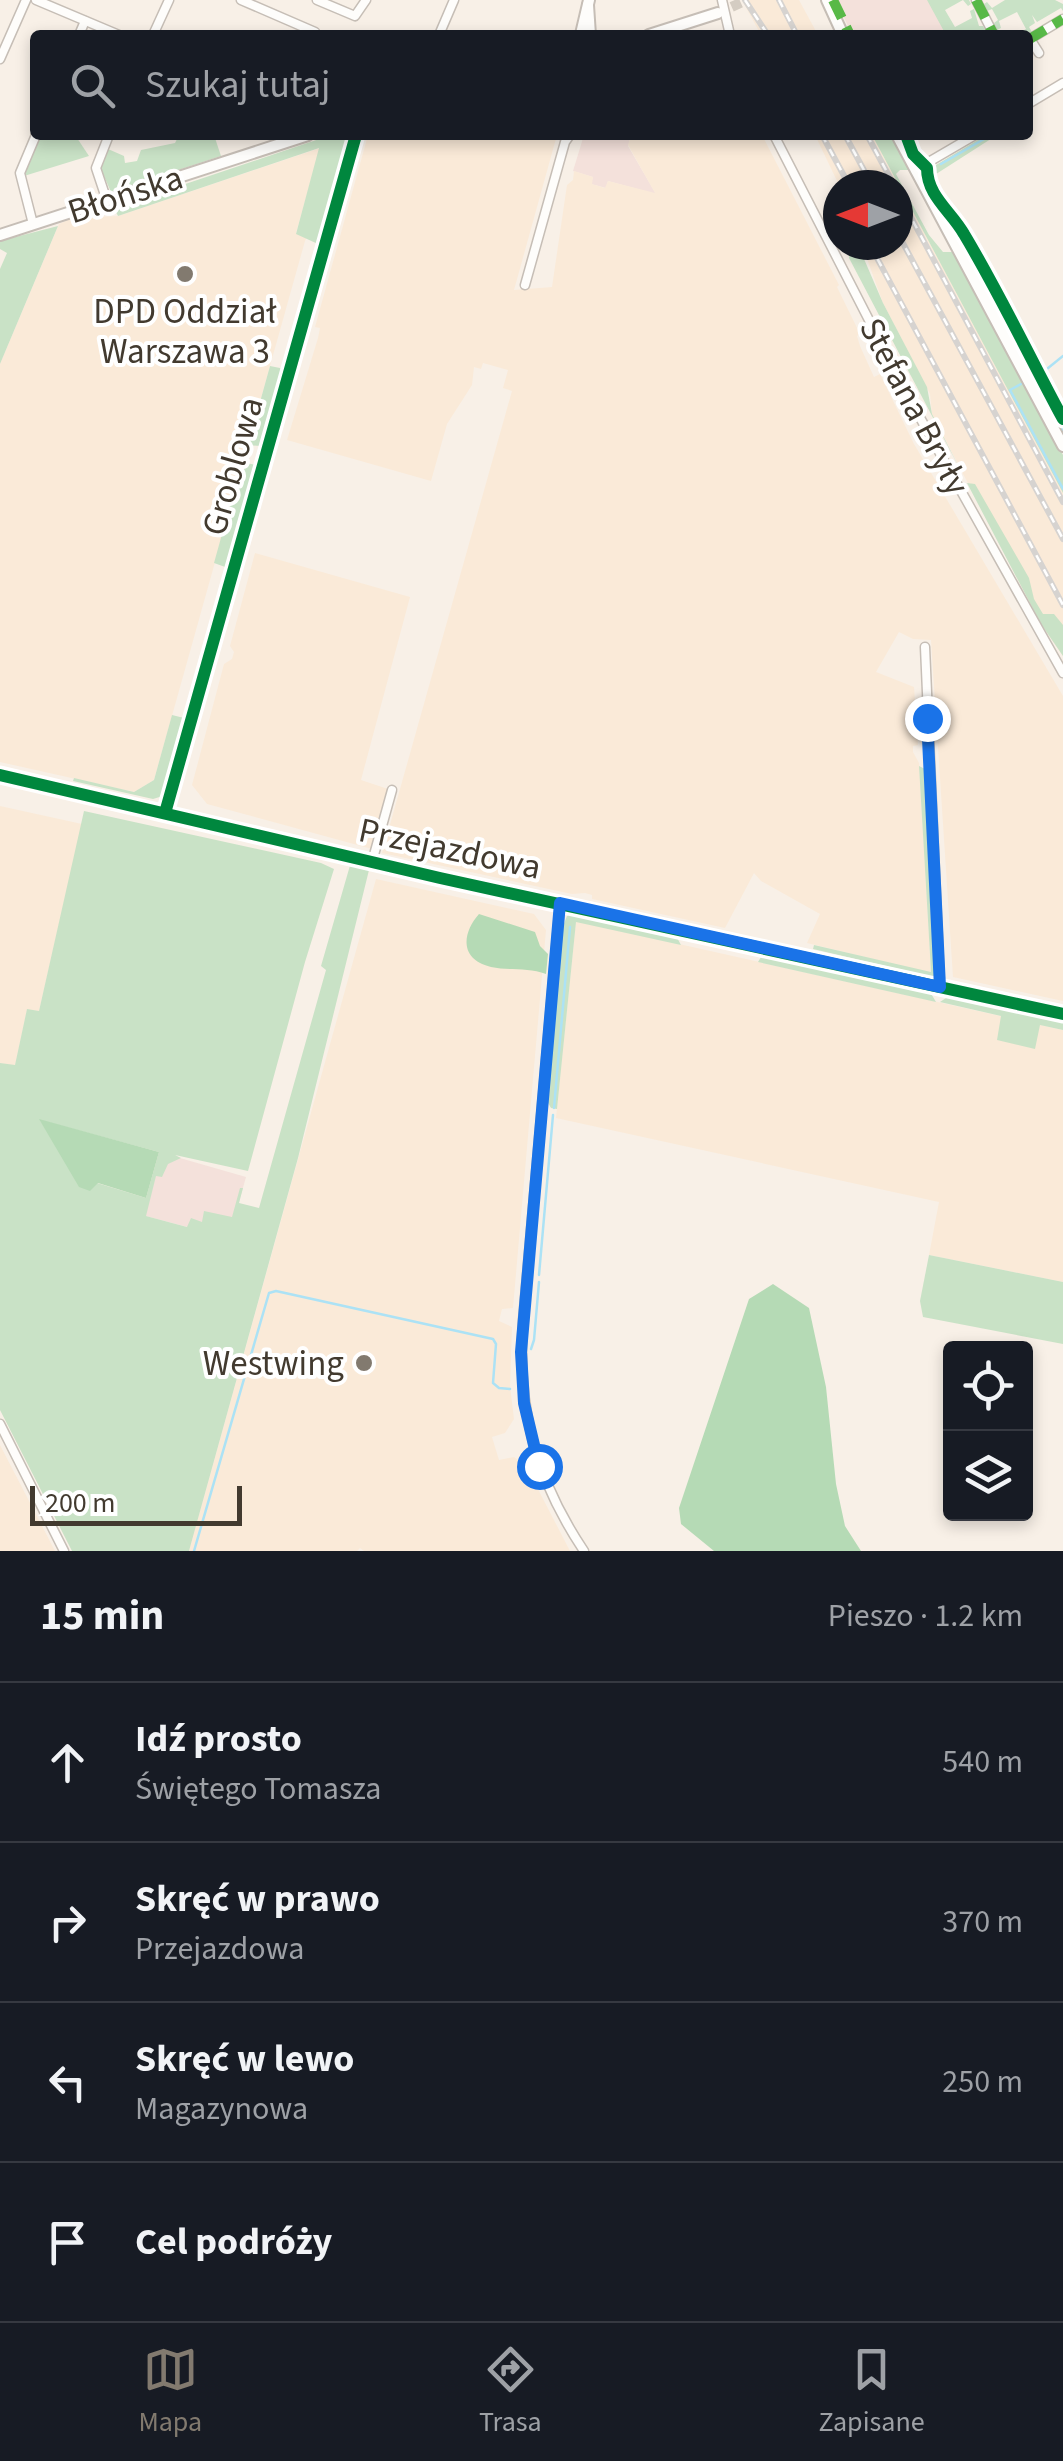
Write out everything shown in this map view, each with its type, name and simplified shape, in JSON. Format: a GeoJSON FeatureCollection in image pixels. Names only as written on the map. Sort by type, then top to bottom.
{"type":"FeatureCollection","features":[{"type":"Feature","properties":{"kind":"street"},"geometry":{"type":"LineString","coordinates":[[0,59],[26,0]]}},
{"type":"Feature","properties":{"kind":"street"},"geometry":{"type":"LineString","coordinates":[[36,0],[108,30]]}},
{"type":"Feature","properties":{"kind":"street"},"geometry":{"type":"LineString","coordinates":[[155,30],[169,0]]}},
{"type":"Feature","properties":{"kind":"street"},"geometry":{"type":"LineString","coordinates":[[241,0],[309,30]]}},
{"type":"Feature","properties":{"kind":"street"},"geometry":{"type":"LineString","coordinates":[[317,0],[354,16],[360,14],[366,0]]}},
{"type":"Feature","properties":{"kind":"street"},"geometry":{"type":"LineString","coordinates":[[441,30],[454,0]]}},
{"type":"Feature","properties":{"kind":"street"},"geometry":{"type":"LineString","coordinates":[[722,0],[729,30]]}},
{"type":"Feature","properties":{"kind":"street"},"geometry":{"type":"LineString","coordinates":[[827,0],[842,30]]}},
{"type":"Feature","properties":{"kind":"street"},"geometry":{"type":"LineString","coordinates":[[976,0],[982,22],[989,30]]}},
{"type":"Feature","properties":{"kind":"street"},"geometry":{"type":"LineString","coordinates":[[581,30],[588,2]]}},
{"type":"Feature","properties":{"kind":"street"},"geometry":{"type":"LineString","coordinates":[[588,2],[589,30]]}},
{"type":"Feature","properties":{"kind":"street"},"geometry":{"type":"LineString","coordinates":[[665,30],[718,13]]}},
{"type":"Feature","properties":{"kind":"street"},"geometry":{"type":"LineString","coordinates":[[1033,37],[1063,19]]}},
{"type":"Feature","properties":{"kind":"street"},"geometry":{"type":"LineString","coordinates":[[81,30],[85,20]]}},
{"type":"Feature","properties":{"kind":"street"},"geometry":{"type":"LineString","coordinates":[[1033,45],[1038,53]]}},
{"type":"Feature","properties":{"kind":"street"},"geometry":{"type":"LineString","coordinates":[[1033,101],[1063,83]]}},
{"type":"Feature","properties":{"kind":"street"},"geometry":{"type":"LineString","coordinates":[[33,224],[20,173],[34,140]]}},
{"type":"Feature","properties":{"kind":"street"},"geometry":{"type":"LineString","coordinates":[[106,140],[96,168],[107,201]]}},
{"type":"Feature","properties":{"kind":"street","name":"Błońska"},"geometry":{"type":"LineString","coordinates":[[0,235],[293,140]]}},
{"type":"Feature","properties":{"kind":"street","name":"Groblowa"},"geometry":{"type":"LineString","coordinates":[[165,813],[355,140]]}},
{"type":"Feature","properties":{"kind":"street"},"geometry":{"type":"LineString","coordinates":[[525,284],[567,140]]}},
{"type":"Feature","properties":{"kind":"street","name":"Stefana Bryły"},"geometry":{"type":"LineString","coordinates":[[777,140],[909,398],[1063,673]]}},
{"type":"Feature","properties":{"kind":"street"},"geometry":{"type":"LineString","coordinates":[[899,140],[1063,446]]}},
{"type":"Feature","properties":{"kind":"street"},"geometry":{"type":"LineString","coordinates":[[916,170],[967,140]]}},
{"type":"Feature","properties":{"kind":"street"},"geometry":{"type":"LineString","coordinates":[[924,647],[940,987]]}},
{"type":"Feature","properties":{"kind":"street","name":"Przejazdowa"},"geometry":{"type":"LineString","coordinates":[[0,775],[372,862],[1063,1014]]}},
{"type":"Feature","properties":{"kind":"street"},"geometry":{"type":"LineString","coordinates":[[372,862],[392,790]]}},
{"type":"Feature","properties":{"kind":"street"},"geometry":{"type":"LineString","coordinates":[[560,903],[523,1320],[521,1382],[539,1466],[556,1506],[584,1551]]}},
{"type":"Feature","properties":{"kind":"street"},"geometry":{"type":"LineString","coordinates":[[0,1424],[64,1551]]}},
{"type":"Feature","properties":{"kind":"shaded area"},"geometry":{"type":"Polygon","coordinates":[[[742,0],[799,0],[815,30],[758,30],[742,0]]]}},
{"type":"Feature","properties":{"kind":"shaded area"},"geometry":{"type":"Polygon","coordinates":[[[836,0],[934,0],[949,30],[850,30],[836,0]]]}},
{"type":"Feature","properties":{"kind":"shaded area"},"geometry":{"type":"Polygon","coordinates":[[[367,140],[556,140],[514,290],[552,287],[567,185],[573,180],[574,171],[593,177],[592,184],[605,188],[608,181],[655,193],[628,145],[630,140],[765,140],[839,285],[874,377],[880,374],[914,444],[1063,696],[1063,1001],[953,977],[931,640],[913,639],[899,632],[876,672],[914,687],[918,745],[913,746],[913,752],[919,763],[931,973],[807,943],[820,914],[761,881],[754,873],[725,928],[592,899],[592,895],[585,893],[572,894],[382,853],[512,391],[503,388],[508,370],[483,363],[481,369],[474,367],[472,385],[447,424],[431,481],[287,440],[320,328],[315,327],[367,140]]]}},
{"type":"Feature","properties":{"kind":"shaded area"},"geometry":{"type":"Polygon","coordinates":[[[582,140],[630,140],[628,146],[656,194],[608,181],[606,188],[591,184],[593,177],[573,171],[582,140]]]}},
{"type":"Feature","properties":{"kind":"shaded area"},"geometry":{"type":"Polygon","coordinates":[[[817,140],[875,140],[891,170],[832,170],[817,140]]]}},
{"type":"Feature","properties":{"kind":"shaded area"},"geometry":{"type":"Polygon","coordinates":[[[320,148],[296,233],[307,237],[154,780],[134,792],[0,762],[0,364],[59,224],[72,218],[118,216],[320,148]]]}},
{"type":"Feature","properties":{"kind":"shaded area"},"geometry":{"type":"Polygon","coordinates":[[[913,212],[1063,493],[1063,656],[1041,624],[932,414],[930,394],[883,303],[867,260],[913,260],[913,212]]]}},
{"type":"Feature","properties":{"kind":"shaded area"},"geometry":{"type":"Polygon","coordinates":[[[255,553],[410,597],[361,780],[388,789],[372,849],[207,804],[192,785],[224,664],[234,652],[230,646],[255,553]]]}},
{"type":"Feature","properties":{"kind":"shaded area"},"geometry":{"type":"Polygon","coordinates":[[[0,806],[82,824],[39,1011],[27,1010],[15,1066],[0,1063],[0,806]]]}},
{"type":"Feature","properties":{"kind":"shaded area"},"geometry":{"type":"Polygon","coordinates":[[[376,879],[534,914],[546,930],[513,1308],[502,1309],[499,1321],[512,1327],[510,1386],[514,1419],[505,1433],[492,1437],[499,1460],[514,1457],[526,1466],[570,1551],[189,1551],[376,879]]]}},
{"type":"Feature","properties":{"kind":"shaded area"},"geometry":{"type":"Polygon","coordinates":[[[576,921],[1063,1030],[1063,1282],[929,1255],[939,1202],[556,1118],[576,921]]]}},
{"type":"Feature","properties":{"kind":"shaded area"},"geometry":{"type":"Polygon","coordinates":[[[159,1152],[246,1177],[229,1238],[142,1215],[159,1152]]]}},
{"type":"Feature","properties":{"kind":"shaded area"},"geometry":{"type":"Polygon","coordinates":[[[0,1445],[55,1551],[0,1551],[0,1445]]]}},
{"type":"Feature","properties":{"kind":"green space"},"geometry":{"type":"Polygon","coordinates":[[[927,0],[963,0],[945,10],[955,27],[972,18],[970,11],[974,9],[979,26],[985,30],[943,30],[927,0]]]}},
{"type":"Feature","properties":{"kind":"green space"},"geometry":{"type":"Polygon","coordinates":[[[1005,0],[1055,0],[1063,4],[1063,11],[1061,8],[1037,22],[1032,15],[1035,23],[1029,27],[1031,30],[1024,30],[1017,12],[999,21],[1001,28],[997,30],[994,23],[998,20],[984,4],[987,2],[992,8],[1005,0]]]}},
{"type":"Feature","properties":{"kind":"green space"},"geometry":{"type":"Polygon","coordinates":[[[39,140],[78,140],[89,156],[24,176],[39,140]]]}},
{"type":"Feature","properties":{"kind":"green space"},"geometry":{"type":"Polygon","coordinates":[[[216,140],[221,156],[111,192],[100,167],[108,149],[124,156],[125,163],[137,161],[141,150],[216,140]]]}},
{"type":"Feature","properties":{"kind":"green space"},"geometry":{"type":"Polygon","coordinates":[[[316,140],[347,140],[350,145],[340,166],[322,241],[318,244],[296,234],[319,148],[118,216],[114,208],[316,140]]]}},
{"type":"Feature","properties":{"kind":"green space"},"geometry":{"type":"Polygon","coordinates":[[[875,140],[895,140],[911,170],[891,170],[875,140]]]}},
{"type":"Feature","properties":{"kind":"green space"},"geometry":{"type":"Polygon","coordinates":[[[978,140],[989,140],[933,176],[968,227],[1030,344],[1026,346],[963,228],[940,200],[932,185],[931,168],[978,140]]]}},
{"type":"Feature","properties":{"kind":"green space"},"geometry":{"type":"Polygon","coordinates":[[[913,205],[943,252],[954,252],[1063,455],[1063,493],[913,205]]]}},
{"type":"Feature","properties":{"kind":"green space"},"geometry":{"type":"Polygon","coordinates":[[[58,226],[0,364],[0,269],[7,253],[0,249],[0,241],[58,226]]]}},
{"type":"Feature","properties":{"kind":"green space"},"geometry":{"type":"Polygon","coordinates":[[[850,260],[864,260],[927,387],[932,414],[962,473],[850,260]]]}},
{"type":"Feature","properties":{"kind":"green space"},"geometry":{"type":"Polygon","coordinates":[[[270,366],[285,374],[267,426],[266,442],[248,445],[270,366]]]}},
{"type":"Feature","properties":{"kind":"green space"},"geometry":{"type":"Polygon","coordinates":[[[242,462],[256,465],[257,472],[228,568],[214,563],[242,462]]]}},
{"type":"Feature","properties":{"kind":"green space"},"geometry":{"type":"Polygon","coordinates":[[[967,483],[975,484],[1029,578],[1043,614],[1054,614],[1063,625],[1063,656],[1041,624],[967,483]]]}},
{"type":"Feature","properties":{"kind":"green space"},"geometry":{"type":"Polygon","coordinates":[[[172,715],[188,719],[184,731],[180,731],[182,738],[166,795],[153,799],[73,781],[74,778],[134,792],[154,780],[172,715]]]}},
{"type":"Feature","properties":{"kind":"green space"},"geometry":{"type":"Polygon","coordinates":[[[919,766],[927,770],[936,972],[933,977],[813,949],[814,945],[931,972],[919,766]]]}},
{"type":"Feature","properties":{"kind":"green space"},"geometry":{"type":"Polygon","coordinates":[[[84,811],[334,869],[248,1171],[175,1155],[181,1158],[168,1164],[162,1177],[156,1176],[146,1216],[187,1227],[191,1218],[202,1222],[204,1211],[232,1217],[240,1188],[239,1203],[259,1208],[326,970],[321,966],[351,862],[370,866],[298,1158],[189,1551],[72,1551],[0,1410],[0,1063],[15,1065],[27,1009],[39,1011],[84,811]],[[40,1120],[61,1154],[97,1183],[146,1198],[159,1152],[40,1120]]]}},
{"type":"Feature","properties":{"kind":"green space"},"geometry":{"type":"Polygon","coordinates":[[[574,912],[675,934],[681,945],[576,922],[557,1109],[547,1101],[563,926],[567,916],[574,912]]]}},
{"type":"Feature","properties":{"kind":"green space"},"geometry":{"type":"Polygon","coordinates":[[[479,914],[535,932],[548,954],[546,974],[491,967],[473,958],[467,937],[479,914]]]}},
{"type":"Feature","properties":{"kind":"green space"},"geometry":{"type":"Polygon","coordinates":[[[770,954],[929,990],[936,1002],[758,962],[770,954]]]}},
{"type":"Feature","properties":{"kind":"green space"},"geometry":{"type":"Polygon","coordinates":[[[952,994],[1063,1018],[1063,1030],[1040,1025],[1035,1049],[997,1040],[1001,1016],[940,1002],[952,994]]]}},
{"type":"Feature","properties":{"kind":"green space"},"geometry":{"type":"Polygon","coordinates":[[[39,1119],[159,1152],[146,1198],[98,1183],[90,1191],[79,1187],[39,1119]]]}},
{"type":"Feature","properties":{"kind":"green space"},"geometry":{"type":"Polygon","coordinates":[[[929,1255],[1063,1282],[1063,1344],[923,1317],[920,1301],[929,1255]]]}},
{"type":"Feature","properties":{"kind":"green space"},"geometry":{"type":"Polygon","coordinates":[[[773,1284],[809,1308],[826,1387],[836,1484],[845,1526],[861,1551],[714,1551],[681,1524],[679,1508],[749,1299],[773,1284]]]}},
{"type":"Feature","properties":{"kind":"waterway"},"geometry":{"type":"LineString","coordinates":[[941,164],[982,140]]}},
{"type":"Feature","properties":{"kind":"waterway"},"geometry":{"type":"LineString","coordinates":[[945,215],[1020,348]]}},
{"type":"Feature","properties":{"kind":"waterway"},"geometry":{"type":"LineString","coordinates":[[1023,355],[1063,430]]}},
{"type":"Feature","properties":{"kind":"waterway"},"geometry":{"type":"LineString","coordinates":[[1042,373],[1063,356]]}},
{"type":"Feature","properties":{"kind":"waterway"},"geometry":{"type":"LineString","coordinates":[[1021,384],[1010,390],[1063,489]]}},
{"type":"Feature","properties":{"kind":"waterway"},"geometry":{"type":"LineString","coordinates":[[554,1108],[570,927]]}},
{"type":"Feature","properties":{"kind":"waterway"},"geometry":{"type":"LineString","coordinates":[[539,1275],[553,1115]]}},
{"type":"Feature","properties":{"kind":"waterway"},"geometry":{"type":"LineString","coordinates":[[531,1349],[539,1282]]}},
{"type":"Feature","properties":{"kind":"waterway"},"geometry":{"type":"LineString","coordinates":[[194,1551],[269,1293],[276,1291],[493,1339],[493,1383],[510,1389]]}},
{"type":"Feature","properties":{"kind":"tunnel"},"geometry":{"type":"LineString","coordinates":[[718,13],[747,0]]}},
{"type":"Feature","properties":{"kind":"railway"},"geometry":{"type":"LineString","coordinates":[[745,0],[765,30]]}},
{"type":"Feature","properties":{"kind":"railway"},"geometry":{"type":"LineString","coordinates":[[779,0],[794,30]]}},
{"type":"Feature","properties":{"kind":"railway"},"geometry":{"type":"LineString","coordinates":[[825,140],[841,170]]}},
{"type":"Feature","properties":{"kind":"railway"},"geometry":{"type":"LineString","coordinates":[[848,140],[864,170]]}},
{"type":"Feature","properties":{"kind":"railway"},"geometry":{"type":"LineString","coordinates":[[870,140],[886,170]]}},
{"type":"Feature","properties":{"kind":"railway"},"geometry":{"type":"LineString","coordinates":[[913,221],[1063,502]]}},
{"type":"Feature","properties":{"kind":"railway"},"geometry":{"type":"LineString","coordinates":[[878,260],[1063,605]]}},
{"type":"Feature","properties":{"kind":"railway"},"geometry":{"type":"LineString","coordinates":[[912,260],[1063,539]]}},
{"type":"Feature","properties":{"kind":"marked path"},"geometry":{"type":"LineString","coordinates":[[833,0],[848,30]]}},
{"type":"Feature","properties":{"kind":"marked path"},"geometry":{"type":"LineString","coordinates":[[976,0],[991,30]]}},
{"type":"Feature","properties":{"kind":"marked path"},"geometry":{"type":"LineString","coordinates":[[1033,37],[1063,19]]}},
{"type":"Feature","properties":{"kind":"cycle path"},"geometry":{"type":"LineString","coordinates":[[165,813],[355,140]]}},
{"type":"Feature","properties":{"kind":"cycle path"},"geometry":{"type":"LineString","coordinates":[[908,140],[913,154],[927,168],[935,195],[959,226],[990,280],[1063,419]]}},
{"type":"Feature","properties":{"kind":"cycle path"},"geometry":{"type":"LineString","coordinates":[[0,775],[440,878],[1063,1014]]}},
{"type":"Feature","properties":{"kind":"place","name":"DPD Oddział Warszawa 3"},"geometry":{"type":"Point","coordinates":[185,274]}},
{"type":"Feature","properties":{"kind":"place","name":"Westwing"},"geometry":{"type":"Point","coordinates":[364,1363]}},
{"type":"Feature","properties":{"kind":"route"},"geometry":{"type":"LineString","coordinates":[[539,1466],[524,1403],[521,1352],[560,903],[940,987],[927,718]]}}]}
